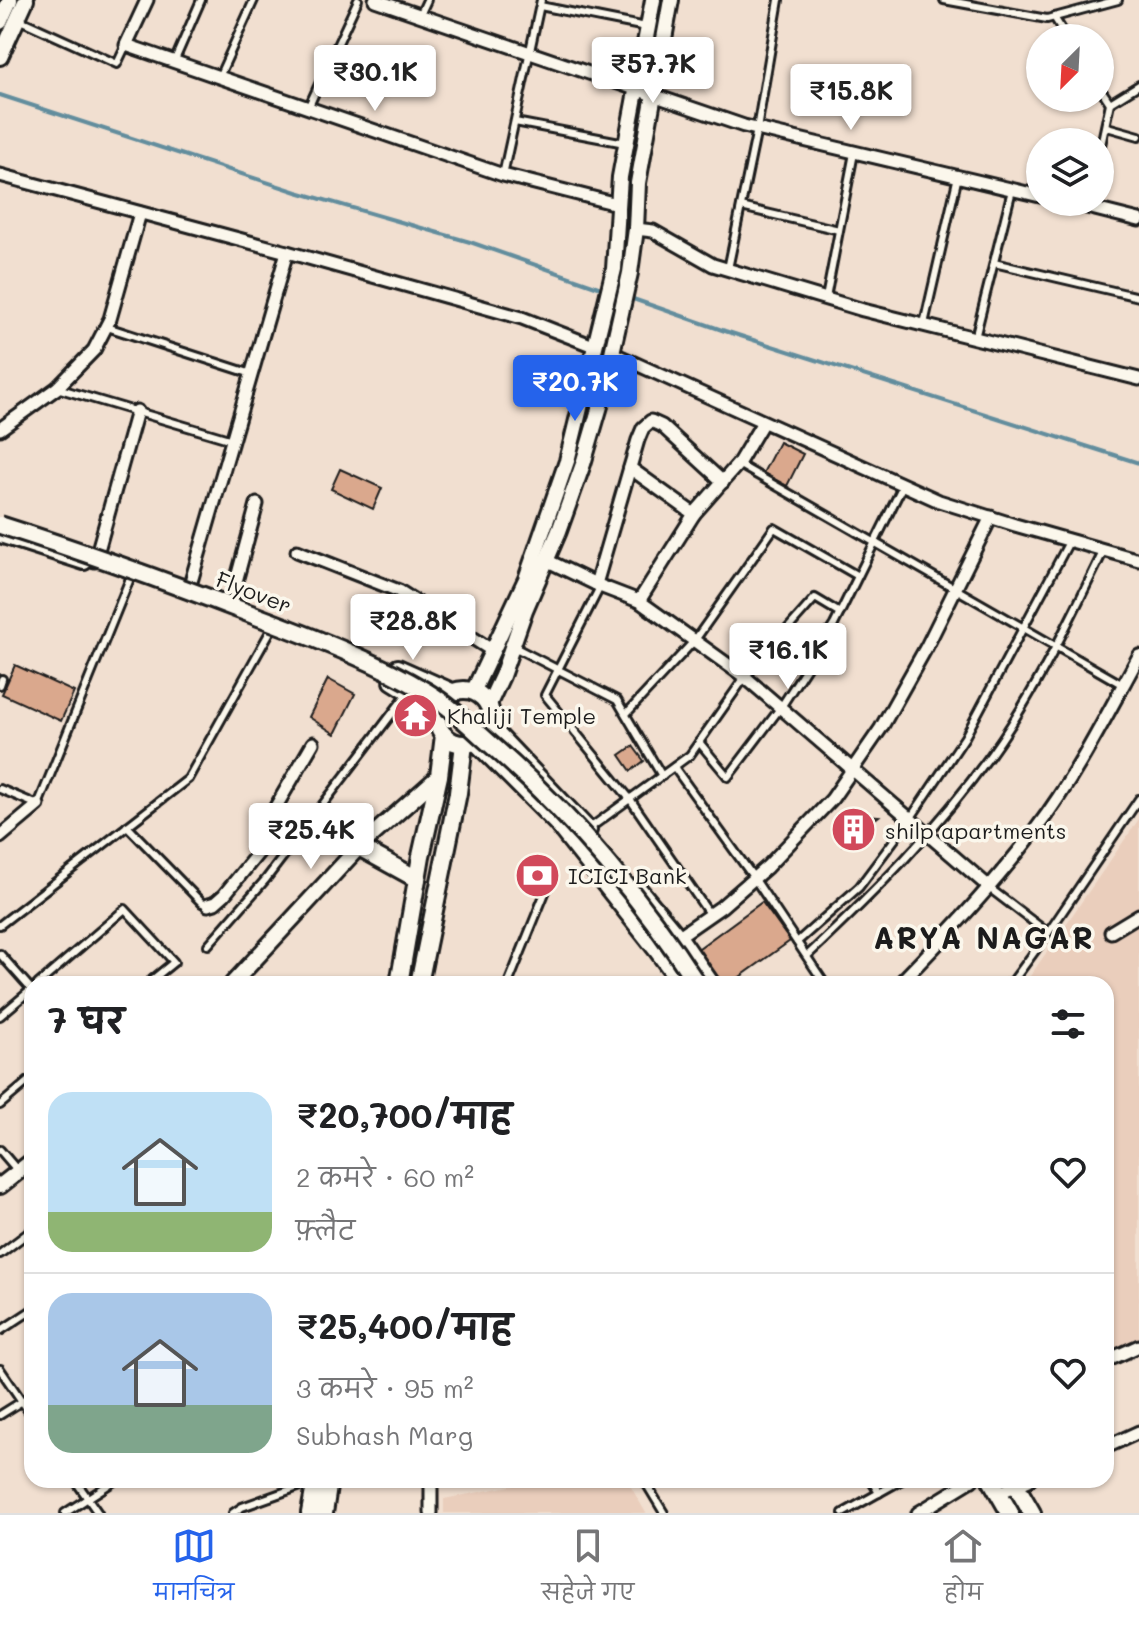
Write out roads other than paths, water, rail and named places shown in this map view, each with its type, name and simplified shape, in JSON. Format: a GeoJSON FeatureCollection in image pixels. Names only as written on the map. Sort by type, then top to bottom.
{"type":"FeatureCollection","features":[{"type":"Feature","properties":{"kind":"main road"},"geometry":{"type":"LineString","coordinates":[[0,522],[133,570],[271,630],[353,661],[439,710]]}},
{"type":"Feature","properties":{"kind":"main road","name":"Flyover"},"geometry":{"type":"LineString","coordinates":[[0,522],[277,624],[364,659],[429,693],[512,762],[564,814],[653,920],[692,976]]}},
{"type":"Feature","properties":{"kind":"main road"},"geometry":{"type":"LineString","coordinates":[[0,534],[97,557]]}},
{"type":"Feature","properties":{"kind":"main road"},"geometry":{"type":"LineString","coordinates":[[133,570],[231,600],[356,648],[454,693]]}},
{"type":"Feature","properties":{"kind":"main road"},"geometry":{"type":"LineString","coordinates":[[421,976],[470,743],[487,733],[491,719],[485,700],[473,692],[460,691],[442,703],[439,710],[439,727],[444,735],[450,740],[470,743],[556,822],[676,976]]}},
{"type":"Feature","properties":{"kind":"main road"},"geometry":{"type":"LineString","coordinates":[[489,726],[588,830],[678,937],[705,976]]}},
{"type":"Feature","properties":{"kind":"main road"},"geometry":{"type":"LineString","coordinates":[[400,976],[444,735]]}},
{"type":"Feature","properties":{"kind":"main road"},"geometry":{"type":"LineString","coordinates":[[359,847],[417,879]]}},
{"type":"Feature","properties":{"kind":"main road"},"geometry":{"type":"LineString","coordinates":[[310,1513],[315,1488]]}},
{"type":"Feature","properties":{"kind":"main road"},"geometry":{"type":"LineString","coordinates":[[324,1513],[328,1488]]}},
{"type":"Feature","properties":{"kind":"main road"},"geometry":{"type":"LineString","coordinates":[[996,1488],[1010,1513]]}},
{"type":"Feature","properties":{"kind":"main road"},"geometry":{"type":"LineString","coordinates":[[1022,1488],[1032,1513]]}},
{"type":"Feature","properties":{"kind":"street"},"geometry":{"type":"LineString","coordinates":[[0,57],[10,0]]}},
{"type":"Feature","properties":{"kind":"street"},"geometry":{"type":"LineString","coordinates":[[7,20],[26,0]]}},
{"type":"Feature","properties":{"kind":"street"},"geometry":{"type":"LineString","coordinates":[[147,0],[126,45],[503,175],[617,204]]}},
{"type":"Feature","properties":{"kind":"street"},"geometry":{"type":"LineString","coordinates":[[375,0],[757,129],[1026,192]]}},
{"type":"Feature","properties":{"kind":"street"},"geometry":{"type":"LineString","coordinates":[[473,692],[526,579],[567,461],[614,269],[617,204],[653,0]]}},
{"type":"Feature","properties":{"kind":"street"},"geometry":{"type":"LineString","coordinates":[[488,706],[583,464],[600,406],[630,273],[638,183],[671,0]]}},
{"type":"Feature","properties":{"kind":"street"},"geometry":{"type":"LineString","coordinates":[[0,175],[522,318],[596,347]]}},
{"type":"Feature","properties":{"kind":"street"},"geometry":{"type":"LineString","coordinates":[[0,429],[57,388],[94,350],[110,319],[140,213]]}},
{"type":"Feature","properties":{"kind":"street"},"geometry":{"type":"LineString","coordinates":[[1114,213],[1139,220]]}},
{"type":"Feature","properties":{"kind":"street"},"geometry":{"type":"LineString","coordinates":[[636,229],[653,231],[713,265],[924,325],[1139,379]]}},
{"type":"Feature","properties":{"kind":"street"},"geometry":{"type":"LineString","coordinates":[[190,585],[287,252]]}},
{"type":"Feature","properties":{"kind":"street"},"geometry":{"type":"LineString","coordinates":[[612,353],[939,501],[1139,560]]}},
{"type":"Feature","properties":{"kind":"street"},"geometry":{"type":"LineString","coordinates":[[97,557],[137,411]]}},
{"type":"Feature","properties":{"kind":"street"},"geometry":{"type":"LineString","coordinates":[[598,585],[630,468],[643,428],[651,421],[678,439],[723,482]]}},
{"type":"Feature","properties":{"kind":"street"},"geometry":{"type":"LineString","coordinates":[[639,601],[694,514],[738,464],[763,422]]}},
{"type":"Feature","properties":{"kind":"street"},"geometry":{"type":"LineString","coordinates":[[630,468],[694,514]]}},
{"type":"Feature","properties":{"kind":"street"},"geometry":{"type":"LineString","coordinates":[[231,600],[257,504]]}},
{"type":"Feature","properties":{"kind":"street"},"geometry":{"type":"LineString","coordinates":[[658,951],[721,907],[832,799],[881,728],[927,646],[991,517]]}},
{"type":"Feature","properties":{"kind":"street"},"geometry":{"type":"LineString","coordinates":[[297,551],[399,591],[493,651]]}},
{"type":"Feature","properties":{"kind":"street"},"geometry":{"type":"LineString","coordinates":[[546,560],[639,601],[695,640],[781,707],[988,886]]}},
{"type":"Feature","properties":{"kind":"street"},"geometry":{"type":"LineString","coordinates":[[907,976],[1037,828],[1085,756],[1139,656]]}},
{"type":"Feature","properties":{"kind":"street"},"geometry":{"type":"LineString","coordinates":[[208,905],[224,895],[284,821],[274,810],[313,743]]}},
{"type":"Feature","properties":{"kind":"street"},"geometry":{"type":"LineString","coordinates":[[239,976],[359,847],[439,776]]}},
{"type":"Feature","properties":{"kind":"street"},"geometry":{"type":"LineString","coordinates":[[0,837],[38,805]]}},
{"type":"Feature","properties":{"kind":"street"},"geometry":{"type":"LineString","coordinates":[[1111,932],[1139,915]]}},
{"type":"Feature","properties":{"kind":"street"},"geometry":{"type":"LineString","coordinates":[[0,1186],[24,1167]]}},
{"type":"Feature","properties":{"kind":"street"},"geometry":{"type":"LineString","coordinates":[[1114,1357],[1139,1346]]}},
{"type":"Feature","properties":{"kind":"street"},"geometry":{"type":"LineString","coordinates":[[1114,1443],[1139,1432]]}},
{"type":"Feature","properties":{"kind":"street"},"geometry":{"type":"LineString","coordinates":[[431,1488],[431,1513]]}},
{"type":"Feature","properties":{"kind":"street"},"geometry":{"type":"LineString","coordinates":[[926,1511],[960,1488]]}},
{"type":"Feature","properties":{"kind":"lane"},"geometry":{"type":"LineString","coordinates":[[174,62],[201,0]]}},
{"type":"Feature","properties":{"kind":"lane"},"geometry":{"type":"LineString","coordinates":[[219,77],[254,0]]}},
{"type":"Feature","properties":{"kind":"lane"},"geometry":{"type":"LineString","coordinates":[[308,108],[358,0]]}},
{"type":"Feature","properties":{"kind":"lane"},"geometry":{"type":"LineString","coordinates":[[420,15],[427,0]]}},
{"type":"Feature","properties":{"kind":"lane"},"geometry":{"type":"LineString","coordinates":[[728,269],[757,129],[779,0]]}},
{"type":"Feature","properties":{"kind":"lane"},"geometry":{"type":"LineString","coordinates":[[944,0],[1047,19],[1118,0]]}},
{"type":"Feature","properties":{"kind":"lane"},"geometry":{"type":"LineString","coordinates":[[503,175],[541,3],[648,28]]}},
{"type":"Feature","properties":{"kind":"lane"},"geometry":{"type":"LineString","coordinates":[[1054,17],[1058,24]]}},
{"type":"Feature","properties":{"kind":"lane"},"geometry":{"type":"LineString","coordinates":[[7,20],[117,64],[126,45]]}},
{"type":"Feature","properties":{"kind":"lane"},"geometry":{"type":"LineString","coordinates":[[1114,101],[1139,85]]}},
{"type":"Feature","properties":{"kind":"lane"},"geometry":{"type":"LineString","coordinates":[[1109,112],[1107,127],[1139,136]]}},
{"type":"Feature","properties":{"kind":"lane"},"geometry":{"type":"LineString","coordinates":[[515,122],[626,143]]}},
{"type":"Feature","properties":{"kind":"lane"},"geometry":{"type":"LineString","coordinates":[[826,298],[855,151]]}},
{"type":"Feature","properties":{"kind":"lane"},"geometry":{"type":"LineString","coordinates":[[924,325],[958,176]]}},
{"type":"Feature","properties":{"kind":"lane"},"geometry":{"type":"LineString","coordinates":[[975,338],[1013,189]]}},
{"type":"Feature","properties":{"kind":"lane"},"geometry":{"type":"LineString","coordinates":[[741,207],[839,230]]}},
{"type":"Feature","properties":{"kind":"lane"},"geometry":{"type":"LineString","coordinates":[[994,263],[1139,297]]}},
{"type":"Feature","properties":{"kind":"lane"},"geometry":{"type":"LineString","coordinates":[[106,327],[252,374]]}},
{"type":"Feature","properties":{"kind":"lane"},"geometry":{"type":"LineString","coordinates":[[57,388],[232,440]]}},
{"type":"Feature","properties":{"kind":"lane"},"geometry":{"type":"LineString","coordinates":[[738,464],[1123,685]]}},
{"type":"Feature","properties":{"kind":"lane"},"geometry":{"type":"LineString","coordinates":[[699,742],[728,777],[781,707],[840,613],[903,485]]}},
{"type":"Feature","properties":{"kind":"lane"},"geometry":{"type":"LineString","coordinates":[[626,714],[695,640],[774,528],[858,576]]}},
{"type":"Feature","properties":{"kind":"lane"},"geometry":{"type":"LineString","coordinates":[[797,942],[859,887],[910,819],[965,737],[1070,540]]}},
{"type":"Feature","properties":{"kind":"lane"},"geometry":{"type":"LineString","coordinates":[[807,956],[873,894],[928,835],[993,752],[1040,678],[1104,550]]}},
{"type":"Feature","properties":{"kind":"lane"},"geometry":{"type":"LineString","coordinates":[[0,789],[38,805],[133,570]]}},
{"type":"Feature","properties":{"kind":"lane"},"geometry":{"type":"LineString","coordinates":[[598,585],[545,695],[630,799],[710,915]]}},
{"type":"Feature","properties":{"kind":"lane"},"geometry":{"type":"LineString","coordinates":[[572,842],[690,755],[745,677],[815,598],[840,613]]}},
{"type":"Feature","properties":{"kind":"lane"},"geometry":{"type":"LineString","coordinates":[[0,925],[188,779],[271,630]]}},
{"type":"Feature","properties":{"kind":"lane"},"geometry":{"type":"LineString","coordinates":[[513,647],[617,700],[662,776]]}},
{"type":"Feature","properties":{"kind":"lane"},"geometry":{"type":"LineString","coordinates":[[208,945],[266,879],[409,691]]}},
{"type":"Feature","properties":{"kind":"lane"},"geometry":{"type":"LineString","coordinates":[[674,767],[820,976]]}},
{"type":"Feature","properties":{"kind":"lane"},"geometry":{"type":"LineString","coordinates":[[1017,976],[1139,799]]}},
{"type":"Feature","properties":{"kind":"lane"},"geometry":{"type":"LineString","coordinates":[[127,826],[202,903],[208,905]]}},
{"type":"Feature","properties":{"kind":"lane"},"geometry":{"type":"LineString","coordinates":[[511,976],[549,883]]}},
{"type":"Feature","properties":{"kind":"lane"},"geometry":{"type":"LineString","coordinates":[[988,886],[1048,933]]}},
{"type":"Feature","properties":{"kind":"lane"},"geometry":{"type":"LineString","coordinates":[[47,976],[125,909],[174,962],[157,976]]}},
{"type":"Feature","properties":{"kind":"lane"},"geometry":{"type":"LineString","coordinates":[[0,954],[24,980]]}},
{"type":"Feature","properties":{"kind":"lane"},"geometry":{"type":"LineString","coordinates":[[0,1016],[24,996]]}},
{"type":"Feature","properties":{"kind":"lane"},"geometry":{"type":"LineString","coordinates":[[0,1105],[24,1085]]}},
{"type":"Feature","properties":{"kind":"lane"},"geometry":{"type":"LineString","coordinates":[[0,1150],[18,1171]]}},
{"type":"Feature","properties":{"kind":"lane"},"geometry":{"type":"LineString","coordinates":[[0,1254],[24,1239]]}},
{"type":"Feature","properties":{"kind":"lane"},"geometry":{"type":"LineString","coordinates":[[0,1331],[24,1315]]}},
{"type":"Feature","properties":{"kind":"lane"},"geometry":{"type":"LineString","coordinates":[[0,1369],[24,1405]]}},
{"type":"Feature","properties":{"kind":"lane"},"geometry":{"type":"LineString","coordinates":[[0,1415],[22,1402]]}},
{"type":"Feature","properties":{"kind":"lane"},"geometry":{"type":"LineString","coordinates":[[81,1488],[98,1513]]}},
{"type":"Feature","properties":{"kind":"lane"},"geometry":{"type":"LineString","coordinates":[[65,1513],[104,1488]]}},
{"type":"Feature","properties":{"kind":"lane"},"geometry":{"type":"LineString","coordinates":[[233,1513],[294,1488]]}},
{"type":"Feature","properties":{"kind":"lane"},"geometry":{"type":"LineString","coordinates":[[649,1488],[664,1513]]}},
{"type":"Feature","properties":{"kind":"lane"},"geometry":{"type":"LineString","coordinates":[[876,1488],[879,1493]]}},
{"type":"Feature","properties":{"kind":"lane"},"geometry":{"type":"LineString","coordinates":[[843,1513],[888,1488]]}},
{"type":"Feature","properties":{"kind":"waterway"},"geometry":{"type":"LineString","coordinates":[[0,95],[297,192],[470,242],[604,289]]}},
{"type":"Feature","properties":{"kind":"waterway"},"geometry":{"type":"LineString","coordinates":[[613,292],[725,331],[1139,463]]}},
{"type":"Feature","properties":{"kind":"place","name":"Khaliji Temple"},"geometry":{"type":"Point","coordinates":[416,715]}},
{"type":"Feature","properties":{"kind":"place","name":"shilp apartments"},"geometry":{"type":"Point","coordinates":[854,830]}},
{"type":"Feature","properties":{"kind":"place","name":"ICICI Bank"},"geometry":{"type":"Point","coordinates":[537,875]}},
{"type":"Feature","properties":{"kind":"district","name":"ARYA NAGAR"},"geometry":{"type":"Point","coordinates":[984,937]}}]}
